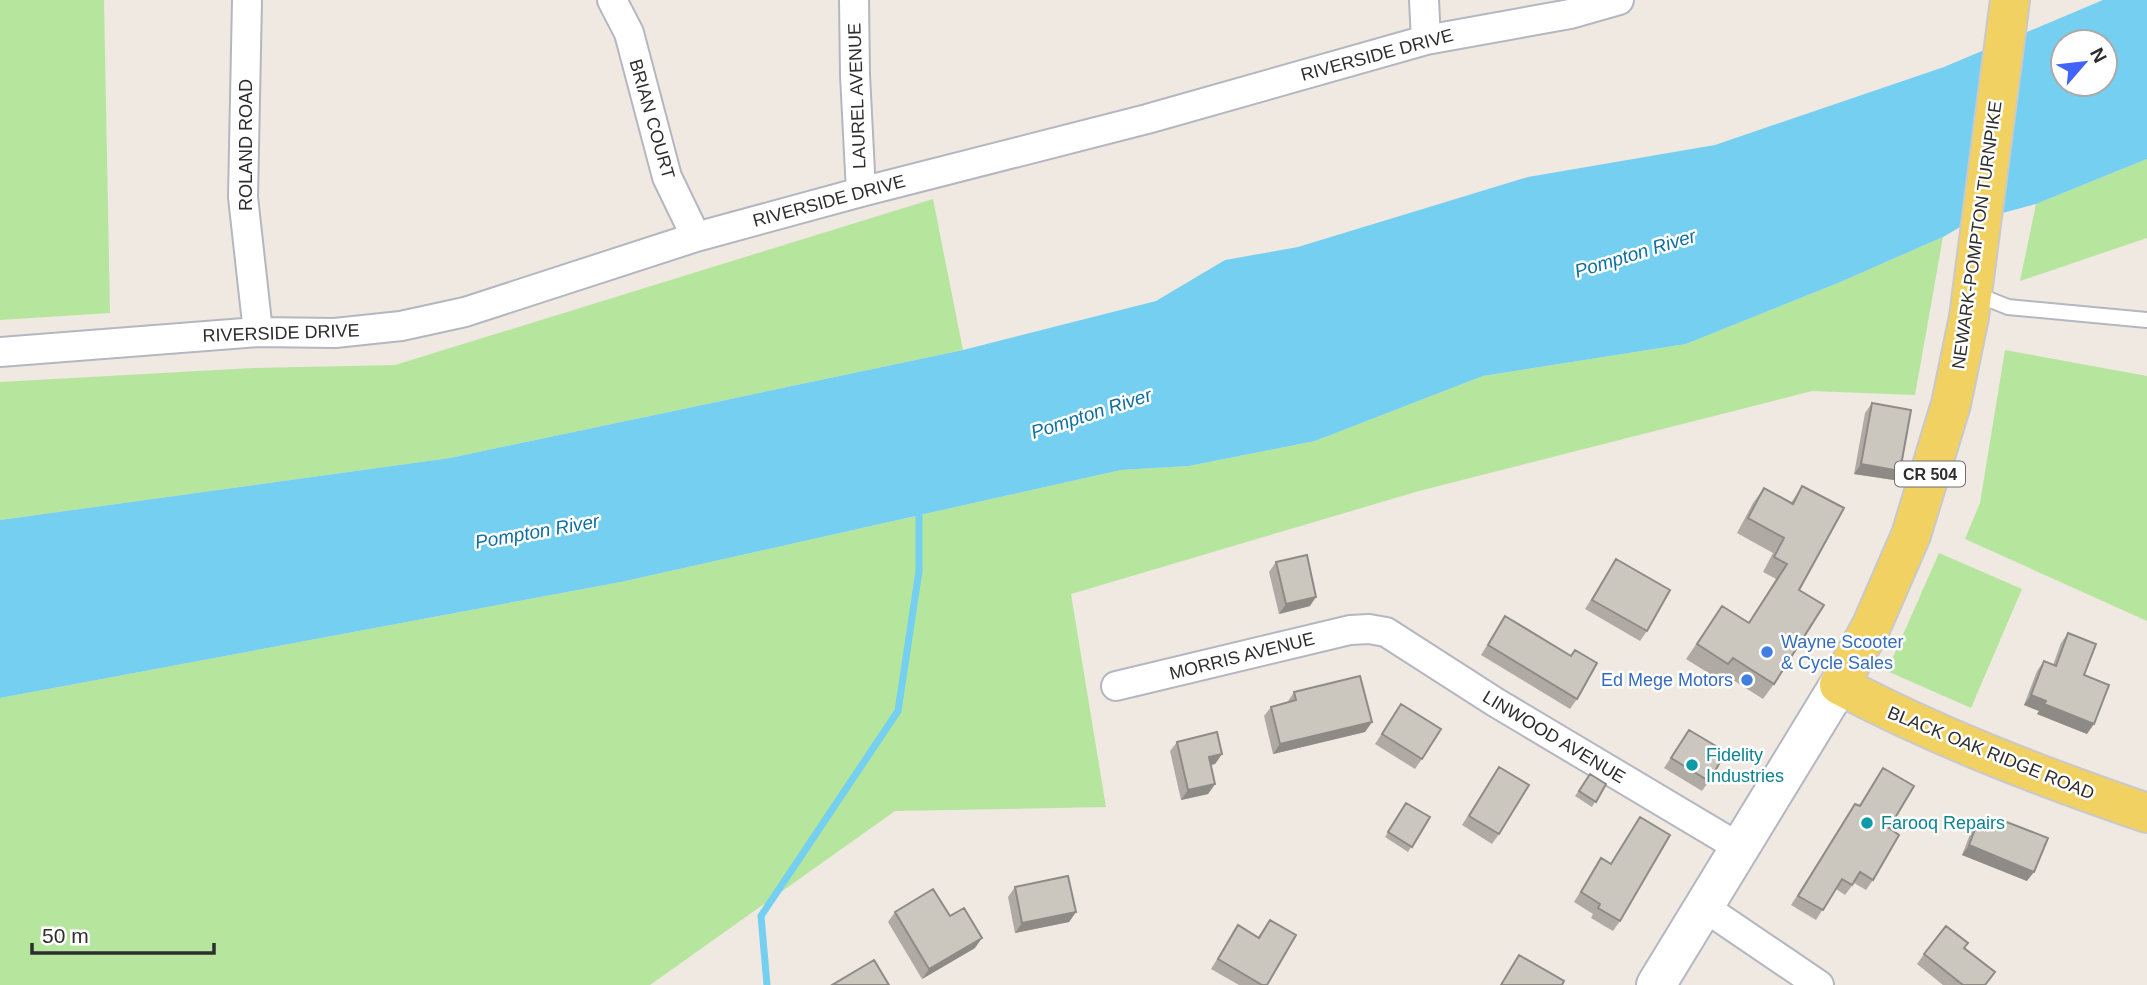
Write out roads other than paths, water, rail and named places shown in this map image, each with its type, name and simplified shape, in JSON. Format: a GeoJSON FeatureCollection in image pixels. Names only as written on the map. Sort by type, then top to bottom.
{"type":"FeatureCollection","features":[{"type":"Feature","properties":{"kind":"main road","name":"NEWARK-POMPTON TURNPIKE"},"geometry":{"type":"LineString","coordinates":[[1656,985],[1839,685],[1871,627],[1911,535],[1951,404],[1972,293],[2009,10]]}},
{"type":"Feature","properties":{"kind":"main road","name":"BLACK OAK RIDGE ROAD"},"geometry":{"type":"LineString","coordinates":[[1839,685],[1892,713],[2015,766],[2147,813]]}},
{"type":"Feature","properties":{"kind":"street","name":"ROLAND ROAD"},"geometry":{"type":"LineString","coordinates":[[247,0],[243,197],[258,332]]}},
{"type":"Feature","properties":{"kind":"street","name":"BRIAN COURT"},"geometry":{"type":"LineString","coordinates":[[612,0],[629,33],[667,177],[696,237]]}},
{"type":"Feature","properties":{"kind":"street","name":"LAUREL AVENUE"},"geometry":{"type":"LineString","coordinates":[[854,0],[861,192]]}},
{"type":"Feature","properties":{"kind":"street"},"geometry":{"type":"LineString","coordinates":[[1423,0],[1426,40]]}},
{"type":"Feature","properties":{"kind":"street","name":"RIVERSIDE DRIVE"},"geometry":{"type":"LineString","coordinates":[[0,352],[258,332],[335,333],[401,326],[465,312],[696,237],[1147,119],[1426,40],[1570,14],[1619,0]]}},
{"type":"Feature","properties":{"kind":"street","name":"MORRIS AVENUE"},"geometry":{"type":"LineString","coordinates":[[1116,686],[1350,630],[1369,629]]}},
{"type":"Feature","properties":{"kind":"street","name":"LINWOOD AVENUE"},"geometry":{"type":"LineString","coordinates":[[1369,629],[1386,632],[1495,702],[1740,848]]}},
{"type":"Feature","properties":{"kind":"street"},"geometry":{"type":"LineString","coordinates":[[1704,907],[1819,985]]}},
{"type":"Feature","properties":{"kind":"lane"},"geometry":{"type":"LineString","coordinates":[[1972,293],[2008,307],[2147,320]]}},
{"type":"Feature","properties":{"kind":"water","name":"Pompton River"},"geometry":{"type":"Polygon","coordinates":[[[2103,0],[2147,0],[2147,159],[2036,204],[1969,222],[1943,237],[1838,283],[1686,344],[1483,376],[1315,441],[1189,466],[1121,470],[621,582],[0,698],[0,520],[450,458],[963,350],[1156,301],[1225,260],[1298,247],[1528,177],[1715,145],[1944,67],[2103,0]]]}},
{"type":"Feature","properties":{"kind":"waterway"},"geometry":{"type":"LineString","coordinates":[[767,985],[761,916],[898,711],[919,571],[919,516]]}},
{"type":"Feature","properties":{"kind":"place","name":"Wayne Scooter & Cycle Sales"},"geometry":{"type":"Point","coordinates":[1767,652]}},
{"type":"Feature","properties":{"kind":"place","name":"Ed Mege Motors"},"geometry":{"type":"Point","coordinates":[1747,680]}},
{"type":"Feature","properties":{"kind":"place","name":"Fidelity Industries"},"geometry":{"type":"Point","coordinates":[1692,765]}},
{"type":"Feature","properties":{"kind":"place","name":"Farooq Repairs"},"geometry":{"type":"Point","coordinates":[1867,823]}}]}
